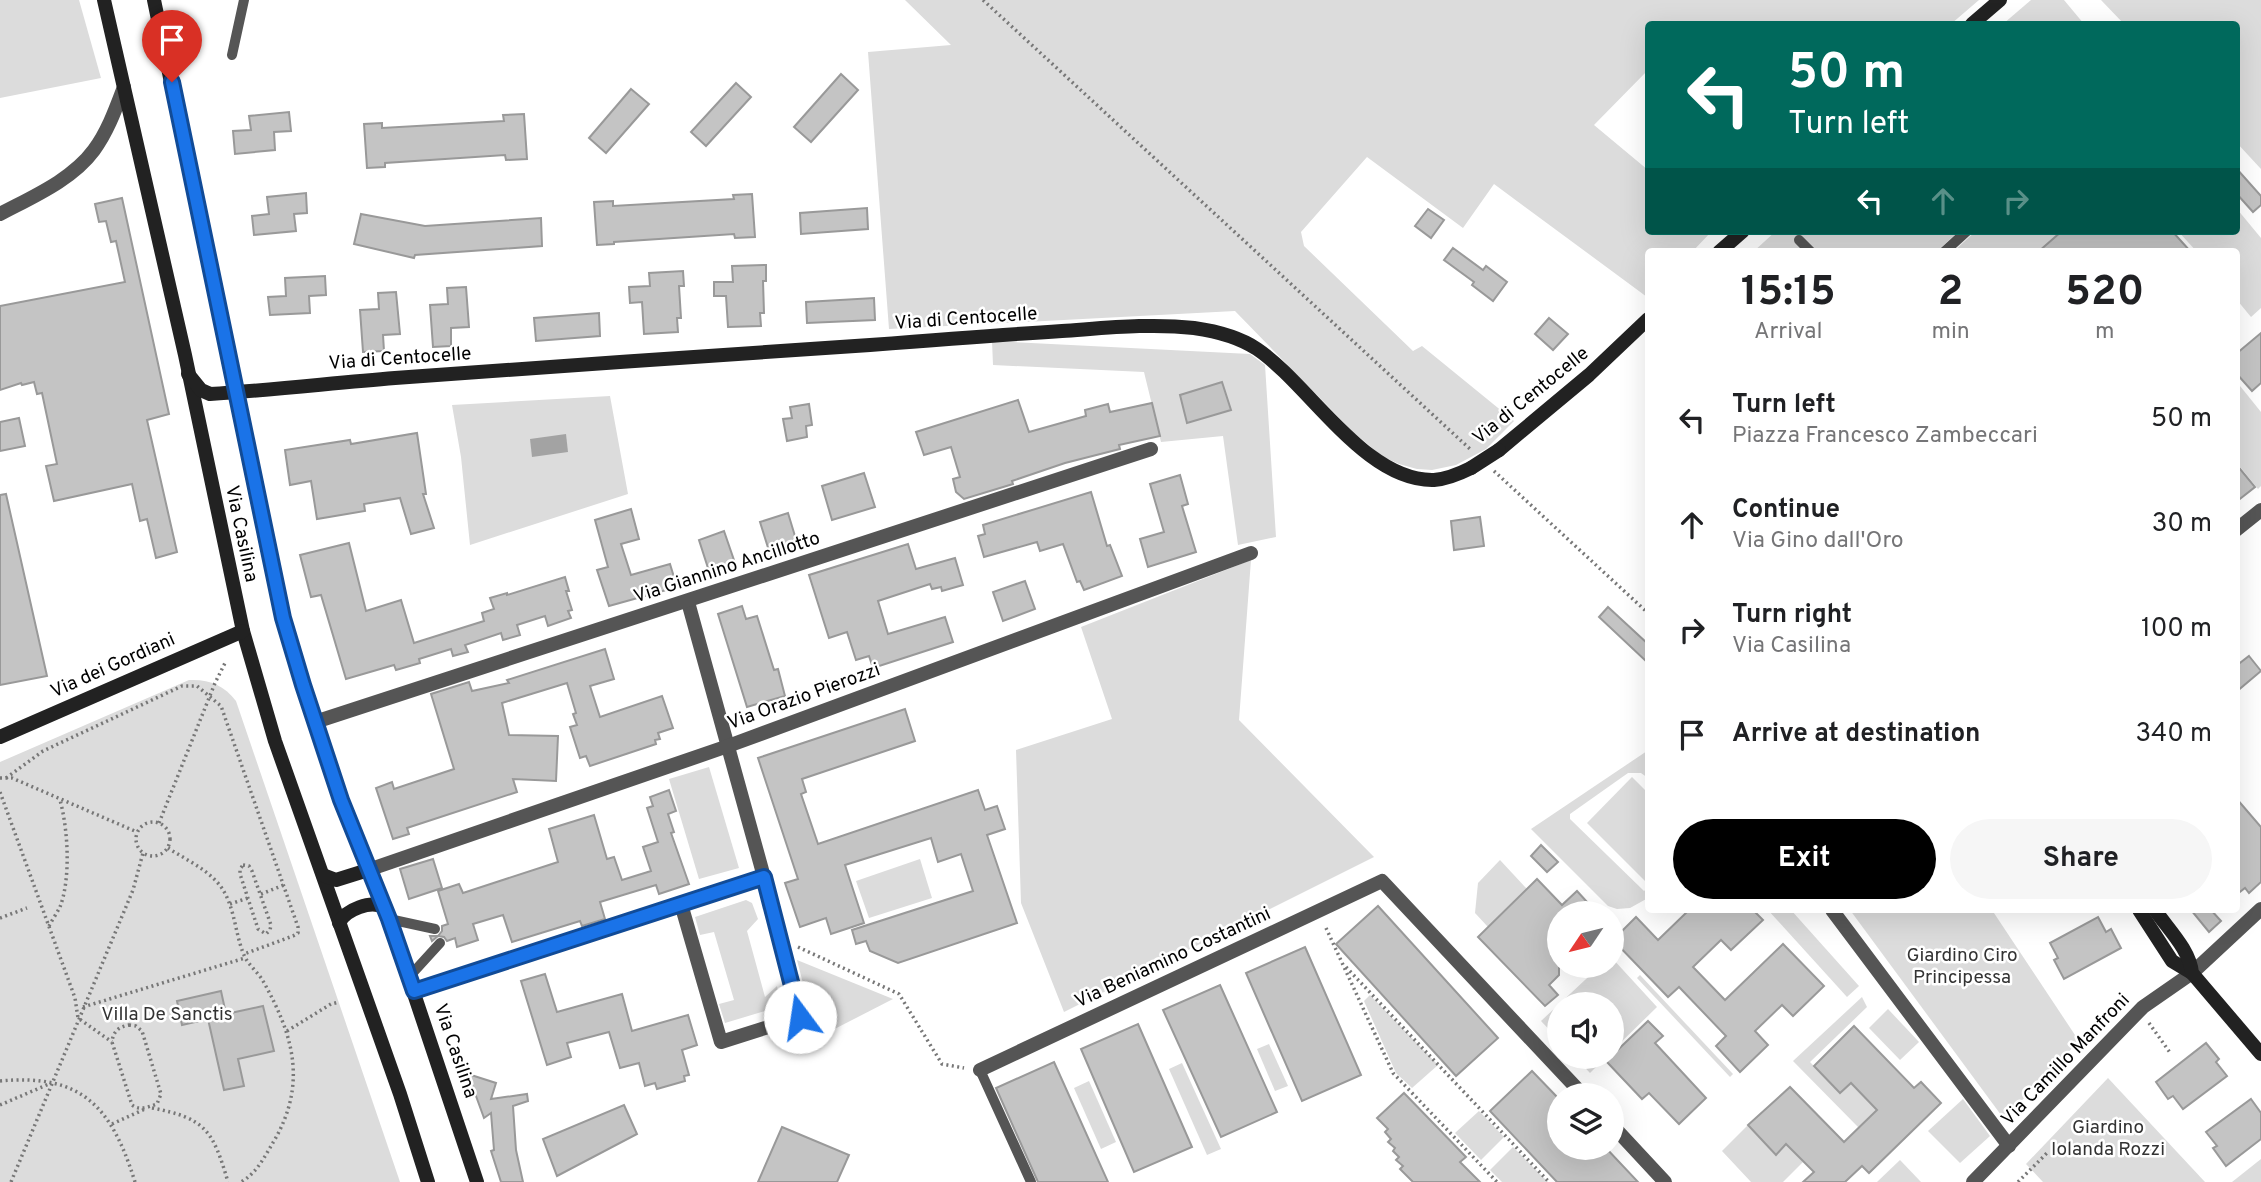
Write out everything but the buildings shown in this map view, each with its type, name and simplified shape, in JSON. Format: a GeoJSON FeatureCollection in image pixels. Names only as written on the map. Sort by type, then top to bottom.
{"type":"FeatureCollection","features":[{"type":"Feature","properties":{"kind":"main road","name":"Via Casilina"},"geometry":{"type":"LineString","coordinates":[[104,0],[243,631],[275,741],[400,1094],[428,1182]]}},
{"type":"Feature","properties":{"kind":"main road","name":"Via Casilina"},"geometry":{"type":"LineString","coordinates":[[154,0],[280,605],[349,823],[387,914],[477,1182]]}},
{"type":"Feature","properties":{"kind":"main road"},"geometry":{"type":"LineString","coordinates":[[1976,21],[2000,0]]}},
{"type":"Feature","properties":{"kind":"main road"},"geometry":{"type":"LineString","coordinates":[[1724,248],[1738,235]]}},
{"type":"Feature","properties":{"kind":"main road","name":"Via di Centocelle"},"geometry":{"type":"LineString","coordinates":[[188,374],[195,385],[206,394],[1018,334],[1131,327],[1195,328],[1220,333],[1255,348],[1381,464],[1408,476],[1432,480],[1456,475],[1478,465],[1499,450],[1589,375],[1645,322]]}},
{"type":"Feature","properties":{"kind":"main road","name":"Via dei Gordiani"},"geometry":{"type":"LineString","coordinates":[[0,737],[243,631]]}},
{"type":"Feature","properties":{"kind":"main road"},"geometry":{"type":"LineString","coordinates":[[323,875],[336,880],[368,870]]}},
{"type":"Feature","properties":{"kind":"main road"},"geometry":{"type":"LineString","coordinates":[[339,923],[347,912],[374,904],[381,905],[387,914]]}},
{"type":"Feature","properties":{"kind":"main road"},"geometry":{"type":"LineString","coordinates":[[2141,913],[2172,961],[2192,973],[2261,1054]]}},
{"type":"Feature","properties":{"kind":"main road"},"geometry":{"type":"LineString","coordinates":[[2157,913],[2183,950],[2192,973]]}},
{"type":"Feature","properties":{"kind":"street"},"geometry":{"type":"LineString","coordinates":[[0,214],[41,192],[87,159],[102,137],[124,86]]}},
{"type":"Feature","properties":{"kind":"street","name":"Via Giannino Ancillotto"},"geometry":{"type":"LineString","coordinates":[[315,722],[1150,449]]}},
{"type":"Feature","properties":{"kind":"street"},"geometry":{"type":"LineString","coordinates":[[2240,527],[2261,510]]}},
{"type":"Feature","properties":{"kind":"street","name":"Via Orazio Pierozzi"},"geometry":{"type":"LineString","coordinates":[[368,870],[728,746],[1251,553]]}},
{"type":"Feature","properties":{"kind":"street"},"geometry":{"type":"LineString","coordinates":[[681,904],[721,1042],[800,1017],[688,601]]}},
{"type":"Feature","properties":{"kind":"street"},"geometry":{"type":"LineString","coordinates":[[411,984],[764,877]]}},
{"type":"Feature","properties":{"kind":"street","name":"Via Beniamino Costantini"},"geometry":{"type":"LineString","coordinates":[[980,1070],[1382,881],[1572,1083]]}},
{"type":"Feature","properties":{"kind":"street","name":"Via Camillo Manfroni"},"geometry":{"type":"LineString","coordinates":[[1973,1182],[2143,1007],[2192,973],[2261,909]]}},
{"type":"Feature","properties":{"kind":"street"},"geometry":{"type":"LineString","coordinates":[[1834,913],[2009,1146]]}},
{"type":"Feature","properties":{"kind":"street"},"geometry":{"type":"LineString","coordinates":[[1624,1138],[1664,1180]]}},
{"type":"Feature","properties":{"kind":"lane"},"geometry":{"type":"LineString","coordinates":[[232,55],[244,0]]}},
{"type":"Feature","properties":{"kind":"lane"},"geometry":{"type":"LineString","coordinates":[[1948,248],[1963,235]]}},
{"type":"Feature","properties":{"kind":"lane"},"geometry":{"type":"LineString","coordinates":[[1799,240],[1807,248]]}},
{"type":"Feature","properties":{"kind":"lane"},"geometry":{"type":"LineString","coordinates":[[387,914],[435,929]]}},
{"type":"Feature","properties":{"kind":"lane"},"geometry":{"type":"LineString","coordinates":[[411,984],[440,943]]}},
{"type":"Feature","properties":{"kind":"lane"},"geometry":{"type":"LineString","coordinates":[[980,1070],[1031,1182]]}},
{"type":"Feature","properties":{"kind":"path"},"geometry":{"type":"LineString","coordinates":[[983,0],[1474,453]]}},
{"type":"Feature","properties":{"kind":"path"},"geometry":{"type":"LineString","coordinates":[[1478,465],[1645,610]]}},
{"type":"Feature","properties":{"kind":"path"},"geometry":{"type":"LineString","coordinates":[[159,823],[226,661]]}},
{"type":"Feature","properties":{"kind":"path"},"geometry":{"type":"LineString","coordinates":[[6,778],[43,751],[182,686],[197,686],[221,706],[284,885],[298,933],[245,956],[83,1008]]}},
{"type":"Feature","properties":{"kind":"path"},"geometry":{"type":"LineString","coordinates":[[0,778],[12,778],[138,832]]}},
{"type":"Feature","properties":{"kind":"path"},"geometry":{"type":"LineString","coordinates":[[0,792],[75,999],[78,1018],[111,1042]]}},
{"type":"Feature","properties":{"kind":"path"},"geometry":{"type":"LineString","coordinates":[[48,926],[60,905],[64,882],[67,843],[65,819],[59,798]]}},
{"type":"Feature","properties":{"kind":"path"},"geometry":{"type":"LineString","coordinates":[[149,822],[159,823],[170,836],[168,848],[154,856],[143,853],[136,844],[138,832],[149,822]]}},
{"type":"Feature","properties":{"kind":"path"},"geometry":{"type":"LineString","coordinates":[[168,848],[217,881],[229,904],[245,956],[265,985],[287,1031],[293,1052],[294,1091],[283,1125],[261,1163],[250,1177],[241,1182]]}},
{"type":"Feature","properties":{"kind":"path"},"geometry":{"type":"LineString","coordinates":[[11,1182],[133,890],[143,853]]}},
{"type":"Feature","properties":{"kind":"path"},"geometry":{"type":"LineString","coordinates":[[243,865],[251,868],[261,894],[271,925],[266,934],[258,929],[248,898],[240,874],[243,865]]}},
{"type":"Feature","properties":{"kind":"path"},"geometry":{"type":"LineString","coordinates":[[261,894],[284,885]]}},
{"type":"Feature","properties":{"kind":"path"},"geometry":{"type":"LineString","coordinates":[[229,904],[248,898]]}},
{"type":"Feature","properties":{"kind":"path"},"geometry":{"type":"LineString","coordinates":[[0,918],[27,908]]}},
{"type":"Feature","properties":{"kind":"path"},"geometry":{"type":"LineString","coordinates":[[1326,928],[1393,1073],[1497,1182]]}},
{"type":"Feature","properties":{"kind":"path"},"geometry":{"type":"LineString","coordinates":[[779,938],[899,994],[942,1064],[980,1070]]}},
{"type":"Feature","properties":{"kind":"path"},"geometry":{"type":"LineString","coordinates":[[1343,964],[1549,1182]]}},
{"type":"Feature","properties":{"kind":"path"},"geometry":{"type":"LineString","coordinates":[[287,1031],[331,1004],[339,1002]]}},
{"type":"Feature","properties":{"kind":"path"},"geometry":{"type":"LineString","coordinates":[[2149,1024],[2171,1054]]}},
{"type":"Feature","properties":{"kind":"path"},"geometry":{"type":"LineString","coordinates":[[112,1124],[149,1107],[157,1104],[161,1094],[142,1031],[136,1026],[124,1026],[113,1035],[111,1042],[132,1105],[139,1109],[149,1107],[188,1117],[204,1127],[218,1147],[228,1182]]}},
{"type":"Feature","properties":{"kind":"path"},"geometry":{"type":"LineString","coordinates":[[0,1082],[22,1079],[51,1083],[80,1093],[97,1106],[112,1124],[125,1150],[135,1182]]}},
{"type":"Feature","properties":{"kind":"path"},"geometry":{"type":"LineString","coordinates":[[0,1105],[51,1083]]}},
{"type":"Feature","properties":{"kind":"path"},"geometry":{"type":"LineString","coordinates":[[2018,1182],[2047,1153]]}},
{"type":"Feature","properties":{"kind":"green space"},"geometry":{"type":"Polygon","coordinates":[[[0,0],[79,0],[101,78],[0,98],[0,0]]]}},
{"type":"Feature","properties":{"kind":"green space"},"geometry":{"type":"Polygon","coordinates":[[[905,0],[1979,0],[1954,21],[1645,21],[1645,73],[1594,125],[1645,168],[1645,235],[1708,235],[1696,248],[1645,248],[1645,296],[1494,184],[1463,228],[1367,157],[1301,232],[1304,246],[1413,351],[1422,346],[1514,421],[1486,449],[1456,465],[1432,470],[1417,469],[1383,457],[1353,432],[1235,311],[889,329],[868,52],[951,45],[905,0]]]}},
{"type":"Feature","properties":{"kind":"green space"},"geometry":{"type":"Polygon","coordinates":[[[2031,0],[2064,0],[2082,21],[2006,21],[2031,0]]]}},
{"type":"Feature","properties":{"kind":"green space"},"geometry":{"type":"Polygon","coordinates":[[[2101,0],[2261,0],[2261,169],[2240,146],[2240,21],[2121,21],[2101,0]]]}},
{"type":"Feature","properties":{"kind":"green space"},"geometry":{"type":"Polygon","coordinates":[[[2240,213],[2261,238],[2261,308],[2251,317],[2240,304],[2240,248],[2193,248],[2182,235],[2240,235],[2240,213]]]}},
{"type":"Feature","properties":{"kind":"green space"},"geometry":{"type":"Polygon","coordinates":[[[1772,235],[1800,235],[1794,241],[1800,248],[1757,248],[1772,235]]]}},
{"type":"Feature","properties":{"kind":"green space"},"geometry":{"type":"Polygon","coordinates":[[[1800,235],[1955,235],[1940,248],[1812,248],[1800,235]]]}},
{"type":"Feature","properties":{"kind":"green space"},"geometry":{"type":"Polygon","coordinates":[[[1972,235],[2057,235],[2043,248],[1957,248],[1972,235]]]}},
{"type":"Feature","properties":{"kind":"green space"},"geometry":{"type":"Polygon","coordinates":[[[992,341],[1250,354],[1265,365],[1276,537],[1238,545],[1223,436],[1161,442],[1144,372],[993,365],[992,341]]]}},
{"type":"Feature","properties":{"kind":"green space"},"geometry":{"type":"Polygon","coordinates":[[[2240,386],[2261,412],[2261,486],[2258,489],[2240,467],[2240,386]]]}},
{"type":"Feature","properties":{"kind":"green space"},"geometry":{"type":"Polygon","coordinates":[[[610,396],[628,494],[470,545],[461,457],[452,405],[610,396]]]}},
{"type":"Feature","properties":{"kind":"green space"},"geometry":{"type":"Polygon","coordinates":[[[1251,560],[1239,720],[1374,857],[1064,1012],[1021,903],[1016,750],[1112,719],[1081,627],[1251,560]]]}},
{"type":"Feature","properties":{"kind":"green space","name":"Villa De Sanctis"},"geometry":{"type":"Polygon","coordinates":[[[189,680],[216,684],[236,701],[400,1182],[0,1182],[0,762],[189,680]]]}},
{"type":"Feature","properties":{"kind":"green space"},"geometry":{"type":"Polygon","coordinates":[[[1645,752],[1645,776],[1641,773],[1628,773],[1570,814],[1570,819],[1645,890],[1645,900],[1630,908],[1624,908],[1624,901],[1603,901],[1531,829],[1645,752]]]}},
{"type":"Feature","properties":{"kind":"green space"},"geometry":{"type":"Polygon","coordinates":[[[709,767],[739,868],[699,879],[669,779],[709,767]]]}},
{"type":"Feature","properties":{"kind":"green space"},"geometry":{"type":"Polygon","coordinates":[[[1632,777],[1645,790],[1645,881],[1587,823],[1632,777]]]}},
{"type":"Feature","properties":{"kind":"green space"},"geometry":{"type":"Polygon","coordinates":[[[920,859],[932,898],[869,918],[856,881],[920,859]]]}},
{"type":"Feature","properties":{"kind":"green space"},"geometry":{"type":"Polygon","coordinates":[[[1500,860],[1527,889],[1488,927],[1475,913],[1478,883],[1500,860]]]}},
{"type":"Feature","properties":{"kind":"green space"},"geometry":{"type":"Polygon","coordinates":[[[746,900],[752,903],[758,919],[747,931],[765,997],[777,986],[780,1002],[775,1008],[725,1023],[719,1004],[734,1000],[714,932],[700,935],[695,917],[746,900]]]}},
{"type":"Feature","properties":{"kind":"green space"},"geometry":{"type":"Polygon","coordinates":[[[1771,913],[1794,913],[1859,986],[1847,997],[1771,913]]]}},
{"type":"Feature","properties":{"kind":"green space","name":"Giardino Ciro Principessa"},"geometry":{"type":"Polygon","coordinates":[[[1852,913],[1994,913],[2079,1041],[2004,1119],[1852,913]]]}},
{"type":"Feature","properties":{"kind":"green space"},"geometry":{"type":"Polygon","coordinates":[[[797,960],[893,999],[817,1038],[797,960]]]}},
{"type":"Feature","properties":{"kind":"green space"},"geometry":{"type":"Polygon","coordinates":[[[1624,971],[1657,1007],[1624,1039],[1624,992],[1572,992],[1587,978],[1624,978],[1624,971]]]}},
{"type":"Feature","properties":{"kind":"green space"},"geometry":{"type":"Polygon","coordinates":[[[1640,975],[1733,1074],[1730,1077],[1637,978],[1640,975]]]}},
{"type":"Feature","properties":{"kind":"green space"},"geometry":{"type":"Polygon","coordinates":[[[1370,995],[1438,1065],[1412,1088],[1396,1073],[1364,1001],[1370,995]]]}},
{"type":"Feature","properties":{"kind":"green space"},"geometry":{"type":"Polygon","coordinates":[[[1862,997],[1867,1007],[1810,1062],[1840,1093],[1851,1083],[1877,1110],[1859,1128],[1793,1061],[1862,997]]]}},
{"type":"Feature","properties":{"kind":"green space"},"geometry":{"type":"Polygon","coordinates":[[[1888,1009],[1919,1042],[1900,1060],[1869,1028],[1888,1009]]]}},
{"type":"Feature","properties":{"kind":"green space"},"geometry":{"type":"Polygon","coordinates":[[[1547,1015],[1547,1027],[1541,1021],[1547,1015]]]}},
{"type":"Feature","properties":{"kind":"green space"},"geometry":{"type":"Polygon","coordinates":[[[1269,1044],[1288,1086],[1275,1091],[1257,1049],[1269,1044]]]}},
{"type":"Feature","properties":{"kind":"green space"},"geometry":{"type":"Polygon","coordinates":[[[1182,1063],[1221,1149],[1207,1155],[1169,1069],[1182,1063]]]}},
{"type":"Feature","properties":{"kind":"green space","name":"Giardino Iolanda Rozzi"},"geometry":{"type":"Polygon","coordinates":[[[2108,1078],[2205,1182],[2043,1182],[2026,1164],[2108,1078]]]}},
{"type":"Feature","properties":{"kind":"green space"},"geometry":{"type":"Polygon","coordinates":[[[1089,1081],[1116,1142],[1101,1149],[1074,1088],[1089,1081]]]}},
{"type":"Feature","properties":{"kind":"green space"},"geometry":{"type":"Polygon","coordinates":[[[1963,1099],[1990,1136],[1960,1163],[1928,1131],[1963,1099]]]}},
{"type":"Feature","properties":{"kind":"green space"},"geometry":{"type":"Polygon","coordinates":[[[1479,1111],[1504,1137],[1481,1160],[1455,1133],[1479,1111]]]}},
{"type":"Feature","properties":{"kind":"green space"},"geometry":{"type":"Polygon","coordinates":[[[1748,1125],[1775,1155],[1786,1144],[1803,1162],[1783,1182],[1751,1182],[1722,1151],[1748,1125]]]}},
{"type":"Feature","properties":{"kind":"green space"},"geometry":{"type":"Polygon","coordinates":[[[1513,1147],[1548,1182],[1502,1182],[1490,1170],[1513,1147]]]}},
{"type":"Feature","properties":{"kind":"green space"},"geometry":{"type":"Polygon","coordinates":[[[2261,1159],[2261,1182],[2232,1182],[2261,1159]]]}},
{"type":"Feature","properties":{"kind":"green space"},"geometry":{"type":"Polygon","coordinates":[[[1900,1160],[1921,1182],[1877,1182],[1900,1160]]]}},
{"type":"Feature","properties":{"kind":"shaded area"},"geometry":{"type":"Polygon","coordinates":[[[566,434],[568,452],[532,457],[530,439],[566,434]]]}},
{"type":"Feature","properties":{"kind":"route"},"geometry":{"type":"LineString","coordinates":[[172,82],[283,618],[341,800],[389,919],[414,991],[764,877],[800,1017]]}}]}
